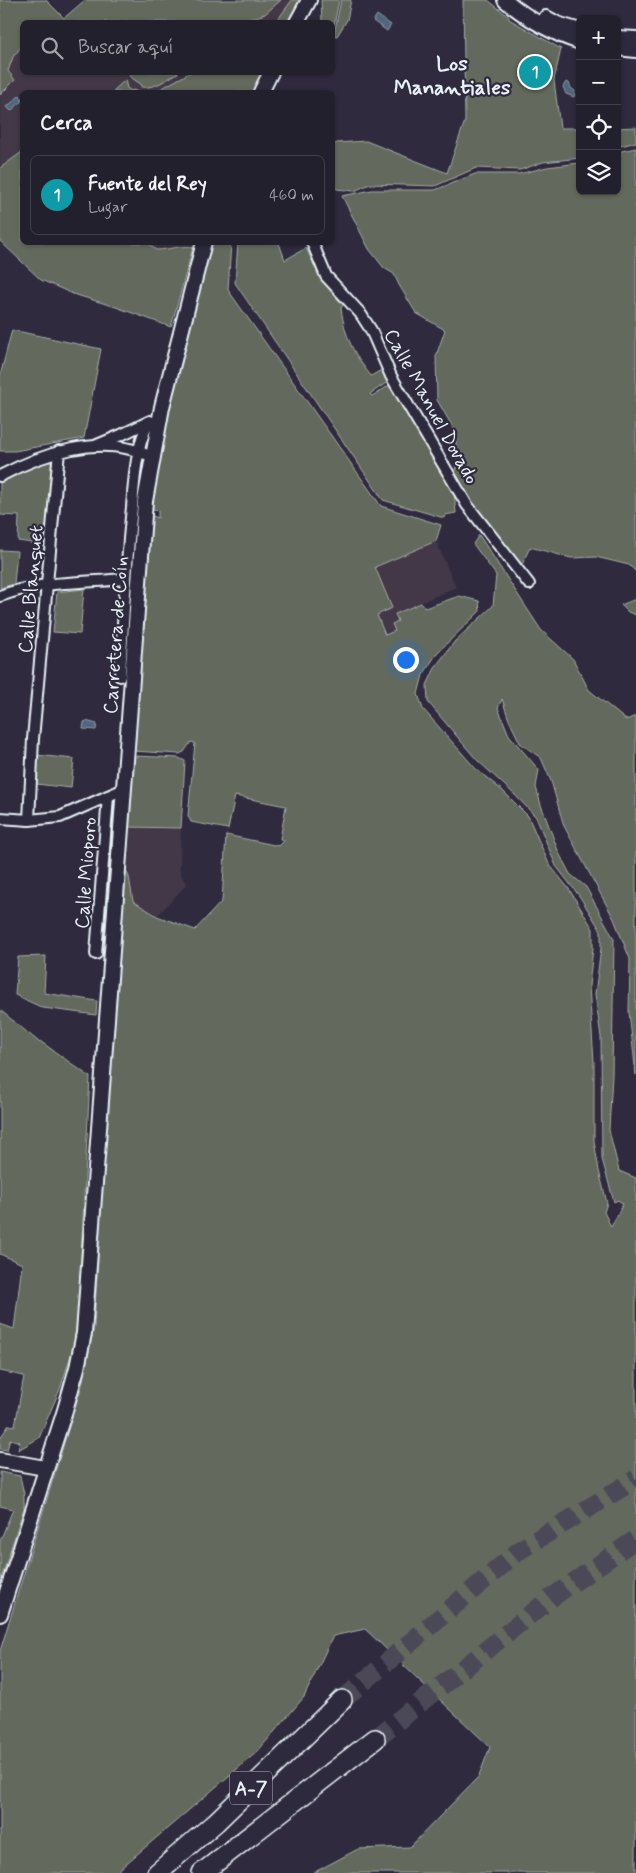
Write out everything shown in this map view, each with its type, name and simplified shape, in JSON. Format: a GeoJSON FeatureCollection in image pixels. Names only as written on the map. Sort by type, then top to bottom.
{"type":"FeatureCollection","features":[{"type":"Feature","properties":{"kind":"highway","name":"A-7"},"geometry":{"type":"LineString","coordinates":[[157,1873],[216,1822],[342,1700]]}},
{"type":"Feature","properties":{"kind":"highway","name":"A-7"},"geometry":{"type":"LineString","coordinates":[[202,1873],[375,1739]]}},
{"type":"Feature","properties":{"kind":"street"},"geometry":{"type":"LineString","coordinates":[[298,20],[309,0]]}},
{"type":"Feature","properties":{"kind":"street"},"geometry":{"type":"LineString","coordinates":[[505,0],[530,20],[576,41]]}},
{"type":"Feature","properties":{"kind":"street"},"geometry":{"type":"LineString","coordinates":[[519,0],[535,12],[557,24],[576,30]]}},
{"type":"Feature","properties":{"kind":"street"},"geometry":{"type":"LineString","coordinates":[[621,38],[636,39]]}},
{"type":"Feature","properties":{"kind":"street"},"geometry":{"type":"LineString","coordinates":[[621,48],[636,50]]}},
{"type":"Feature","properties":{"kind":"street"},"geometry":{"type":"LineString","coordinates":[[262,90],[270,75]]}},
{"type":"Feature","properties":{"kind":"street","name":"Carretera de Coín"},"geometry":{"type":"LineString","coordinates":[[120,676],[125,579],[134,488],[162,407],[203,245]]}},
{"type":"Feature","properties":{"kind":"street","name":"Calle Manuel Dovado"},"geometry":{"type":"LineString","coordinates":[[313,245],[326,276],[360,313],[371,330],[391,376],[467,505],[529,584]]}},
{"type":"Feature","properties":{"kind":"street"},"geometry":{"type":"LineString","coordinates":[[91,447],[121,436],[149,422],[162,407]]}},
{"type":"Feature","properties":{"kind":"street","name":"Carretera de Coín"},"geometry":{"type":"LineString","coordinates":[[0,1614],[78,1368],[84,1333],[144,509],[146,455],[142,434],[149,422]]}},
{"type":"Feature","properties":{"kind":"street"},"geometry":{"type":"LineString","coordinates":[[0,476],[24,463],[59,451],[91,447],[124,448],[146,455]]}},
{"type":"Feature","properties":{"kind":"street","name":"Calle Blanquet"},"geometry":{"type":"LineString","coordinates":[[29,820],[33,740],[59,451]]}},
{"type":"Feature","properties":{"kind":"street"},"geometry":{"type":"LineString","coordinates":[[0,596],[14,590],[48,584],[125,579]]}},
{"type":"Feature","properties":{"kind":"street"},"geometry":{"type":"LineString","coordinates":[[0,818],[29,820],[60,817],[124,789]]}},
{"type":"Feature","properties":{"kind":"street","name":"Calle Mioporo"},"geometry":{"type":"LineString","coordinates":[[96,954],[108,796]]}},
{"type":"Feature","properties":{"kind":"street"},"geometry":{"type":"LineString","coordinates":[[0,1460],[46,1468]]}},
{"type":"Feature","properties":{"kind":"shaded area"},"geometry":{"type":"Polygon","coordinates":[[[0,0],[46,0],[64,18],[85,0],[301,0],[290,20],[20,20],[20,75],[261,75],[253,90],[20,90],[20,245],[194,245],[171,327],[73,294],[41,280],[0,241],[0,0]]]}},
{"type":"Feature","properties":{"kind":"shaded area"},"geometry":{"type":"Polygon","coordinates":[[[436,541],[456,587],[395,614],[398,622],[395,631],[385,635],[377,615],[392,608],[375,567],[436,541]]]}},
{"type":"Feature","properties":{"kind":"shaded area"},"geometry":{"type":"Polygon","coordinates":[[[127,827],[181,828],[180,868],[182,877],[187,884],[157,916],[133,901],[129,877],[125,867],[127,827]]]}},
{"type":"Feature","properties":{"kind":"green space"},"geometry":{"type":"Polygon","coordinates":[[[0,0],[46,0],[64,18],[85,0],[281,0],[265,14],[246,20],[20,20],[20,48],[13,57],[8,71],[15,80],[0,95],[0,0]]]}},
{"type":"Feature","properties":{"kind":"green space"},"geometry":{"type":"Polygon","coordinates":[[[292,0],[301,0],[290,20],[277,20],[292,0]]]}},
{"type":"Feature","properties":{"kind":"green space"},"geometry":{"type":"Polygon","coordinates":[[[321,0],[339,0],[335,20],[322,20],[321,0]]]}},
{"type":"Feature","properties":{"kind":"green space"},"geometry":{"type":"Polygon","coordinates":[[[341,0],[351,0],[347,20],[337,36],[335,35],[341,0]]]}},
{"type":"Feature","properties":{"kind":"green space"},"geometry":{"type":"Polygon","coordinates":[[[463,0],[488,0],[509,19],[561,49],[554,80],[560,128],[576,128],[576,158],[543,162],[520,170],[476,168],[435,186],[370,184],[354,191],[337,189],[335,187],[335,144],[366,141],[447,173],[465,121],[463,0]],[[530,58],[528,78],[541,79],[543,60],[530,58]]]}},
{"type":"Feature","properties":{"kind":"green space"},"geometry":{"type":"Polygon","coordinates":[[[175,75],[161,83],[146,87],[141,87],[142,85],[129,76],[175,75]]]}},
{"type":"Feature","properties":{"kind":"green space"},"geometry":{"type":"Polygon","coordinates":[[[186,75],[261,75],[253,90],[159,90],[186,75]]]}},
{"type":"Feature","properties":{"kind":"green space"},"geometry":{"type":"Polygon","coordinates":[[[125,80],[127,88],[130,90],[114,90],[125,80]]]}},
{"type":"Feature","properties":{"kind":"green space"},"geometry":{"type":"Polygon","coordinates":[[[636,127],[636,142],[621,146],[621,128],[636,127]]]}},
{"type":"Feature","properties":{"kind":"green space"},"geometry":{"type":"Polygon","coordinates":[[[636,148],[636,572],[629,565],[596,557],[571,558],[530,547],[521,567],[485,522],[454,475],[457,461],[455,431],[437,400],[436,356],[445,330],[416,313],[394,274],[384,268],[369,249],[342,196],[372,190],[435,190],[475,174],[519,174],[547,167],[576,163],[576,195],[621,195],[621,151],[636,148]]]}},
{"type":"Feature","properties":{"kind":"green space"},"geometry":{"type":"Polygon","coordinates":[[[20,153],[20,245],[150,245],[156,250],[193,247],[171,327],[73,294],[41,280],[0,241],[0,168],[20,153]]]}},
{"type":"Feature","properties":{"kind":"green space"},"geometry":{"type":"Polygon","coordinates":[[[211,245],[231,245],[228,290],[381,506],[441,525],[436,541],[375,567],[392,608],[377,615],[385,635],[395,631],[392,624],[398,621],[395,614],[421,603],[425,608],[459,596],[479,601],[480,611],[437,653],[423,675],[418,694],[423,709],[476,769],[503,791],[528,816],[549,864],[569,889],[593,929],[589,986],[594,1062],[594,1141],[607,1203],[604,1212],[611,1227],[623,1204],[618,1200],[614,1202],[602,1159],[601,1037],[595,994],[601,948],[601,931],[580,897],[556,866],[536,817],[476,759],[428,702],[427,685],[436,666],[455,641],[493,606],[496,575],[473,544],[479,535],[541,630],[573,659],[589,690],[626,720],[636,716],[636,1075],[629,1012],[630,959],[614,919],[564,826],[551,781],[541,758],[520,743],[502,699],[498,708],[509,735],[539,770],[536,787],[559,853],[570,874],[586,887],[614,939],[612,1075],[609,1130],[619,1171],[636,1178],[636,1873],[313,1873],[358,1849],[410,1847],[479,1776],[490,1747],[365,1629],[333,1636],[304,1697],[257,1752],[115,1873],[0,1873],[0,1651],[82,1385],[94,1327],[111,1034],[125,867],[129,877],[133,901],[157,916],[195,930],[222,901],[226,835],[279,846],[285,840],[280,839],[286,806],[235,796],[228,829],[191,822],[188,816],[195,743],[191,742],[184,752],[179,754],[133,751],[150,515],[158,518],[158,511],[151,508],[163,441],[194,308],[211,245]]]}},
{"type":"Feature","properties":{"kind":"green space"},"geometry":{"type":"Polygon","coordinates":[[[238,245],[280,245],[285,260],[306,248],[321,280],[343,305],[341,308],[345,328],[359,360],[371,376],[383,369],[389,381],[370,394],[372,396],[390,385],[454,492],[456,513],[445,515],[444,518],[383,500],[235,283],[238,245]]]}},
{"type":"Feature","properties":{"kind":"green space"},"geometry":{"type":"Polygon","coordinates":[[[12,330],[101,349],[84,438],[15,451],[0,451],[0,376],[12,330]]]}},
{"type":"Feature","properties":{"kind":"green space"},"geometry":{"type":"Polygon","coordinates":[[[48,461],[53,464],[46,545],[18,541],[19,516],[0,515],[0,483],[22,470],[48,461]]]}},
{"type":"Feature","properties":{"kind":"green space"},"geometry":{"type":"Polygon","coordinates":[[[0,550],[17,551],[14,584],[0,588],[0,550]]]}},
{"type":"Feature","properties":{"kind":"green space"},"geometry":{"type":"Polygon","coordinates":[[[84,589],[80,634],[53,632],[57,592],[84,589]]]}},
{"type":"Feature","properties":{"kind":"green space"},"geometry":{"type":"Polygon","coordinates":[[[636,599],[636,615],[628,612],[621,605],[636,599]]]}},
{"type":"Feature","properties":{"kind":"green space"},"geometry":{"type":"Polygon","coordinates":[[[36,755],[74,759],[71,788],[36,784],[36,755]]]}},
{"type":"Feature","properties":{"kind":"green space"},"geometry":{"type":"Polygon","coordinates":[[[136,756],[179,758],[185,761],[181,828],[127,827],[132,758],[136,756]]]}},
{"type":"Feature","properties":{"kind":"green space"},"geometry":{"type":"Polygon","coordinates":[[[46,956],[44,993],[97,1001],[96,1015],[43,1008],[15,995],[18,957],[46,956]]]}},
{"type":"Feature","properties":{"kind":"green space"},"geometry":{"type":"Polygon","coordinates":[[[0,1010],[39,1042],[90,1077],[79,1298],[74,1346],[60,1389],[39,1438],[18,1450],[20,1442],[10,1439],[7,1450],[0,1449],[0,1438],[9,1425],[15,1426],[24,1376],[0,1371],[0,1324],[14,1329],[22,1264],[0,1254],[0,1010]]]}},
{"type":"Feature","properties":{"kind":"green space"},"geometry":{"type":"Polygon","coordinates":[[[0,1472],[20,1476],[24,1494],[24,1508],[0,1582],[0,1541],[13,1509],[0,1506],[0,1472]]]}},
{"type":"Feature","properties":{"kind":"water"},"geometry":{"type":"Polygon","coordinates":[[[377,15],[391,25],[387,31],[373,21],[377,15]]]}},
{"type":"Feature","properties":{"kind":"water"},"geometry":{"type":"Polygon","coordinates":[[[566,82],[575,91],[574,97],[566,94],[563,87],[566,82]]]}},
{"type":"Feature","properties":{"kind":"water"},"geometry":{"type":"Polygon","coordinates":[[[20,95],[20,103],[11,111],[7,107],[20,95]]]}},
{"type":"Feature","properties":{"kind":"water"},"geometry":{"type":"Polygon","coordinates":[[[84,722],[97,724],[96,730],[83,729],[84,722]]]}},
{"type":"Feature","properties":{"kind":"tunnel"},"geometry":{"type":"LineString","coordinates":[[342,1700],[520,1550],[636,1479]]}},
{"type":"Feature","properties":{"kind":"tunnel"},"geometry":{"type":"LineString","coordinates":[[375,1739],[551,1598],[636,1539]]}},
{"type":"Feature","properties":{"kind":"place","name":"Fuente del Rey"},"geometry":{"type":"Point","coordinates":[535,72]}},
{"type":"Feature","properties":{"kind":"district","name":"Los Manantiales"},"geometry":{"type":"Point","coordinates":[452,75]}}]}
